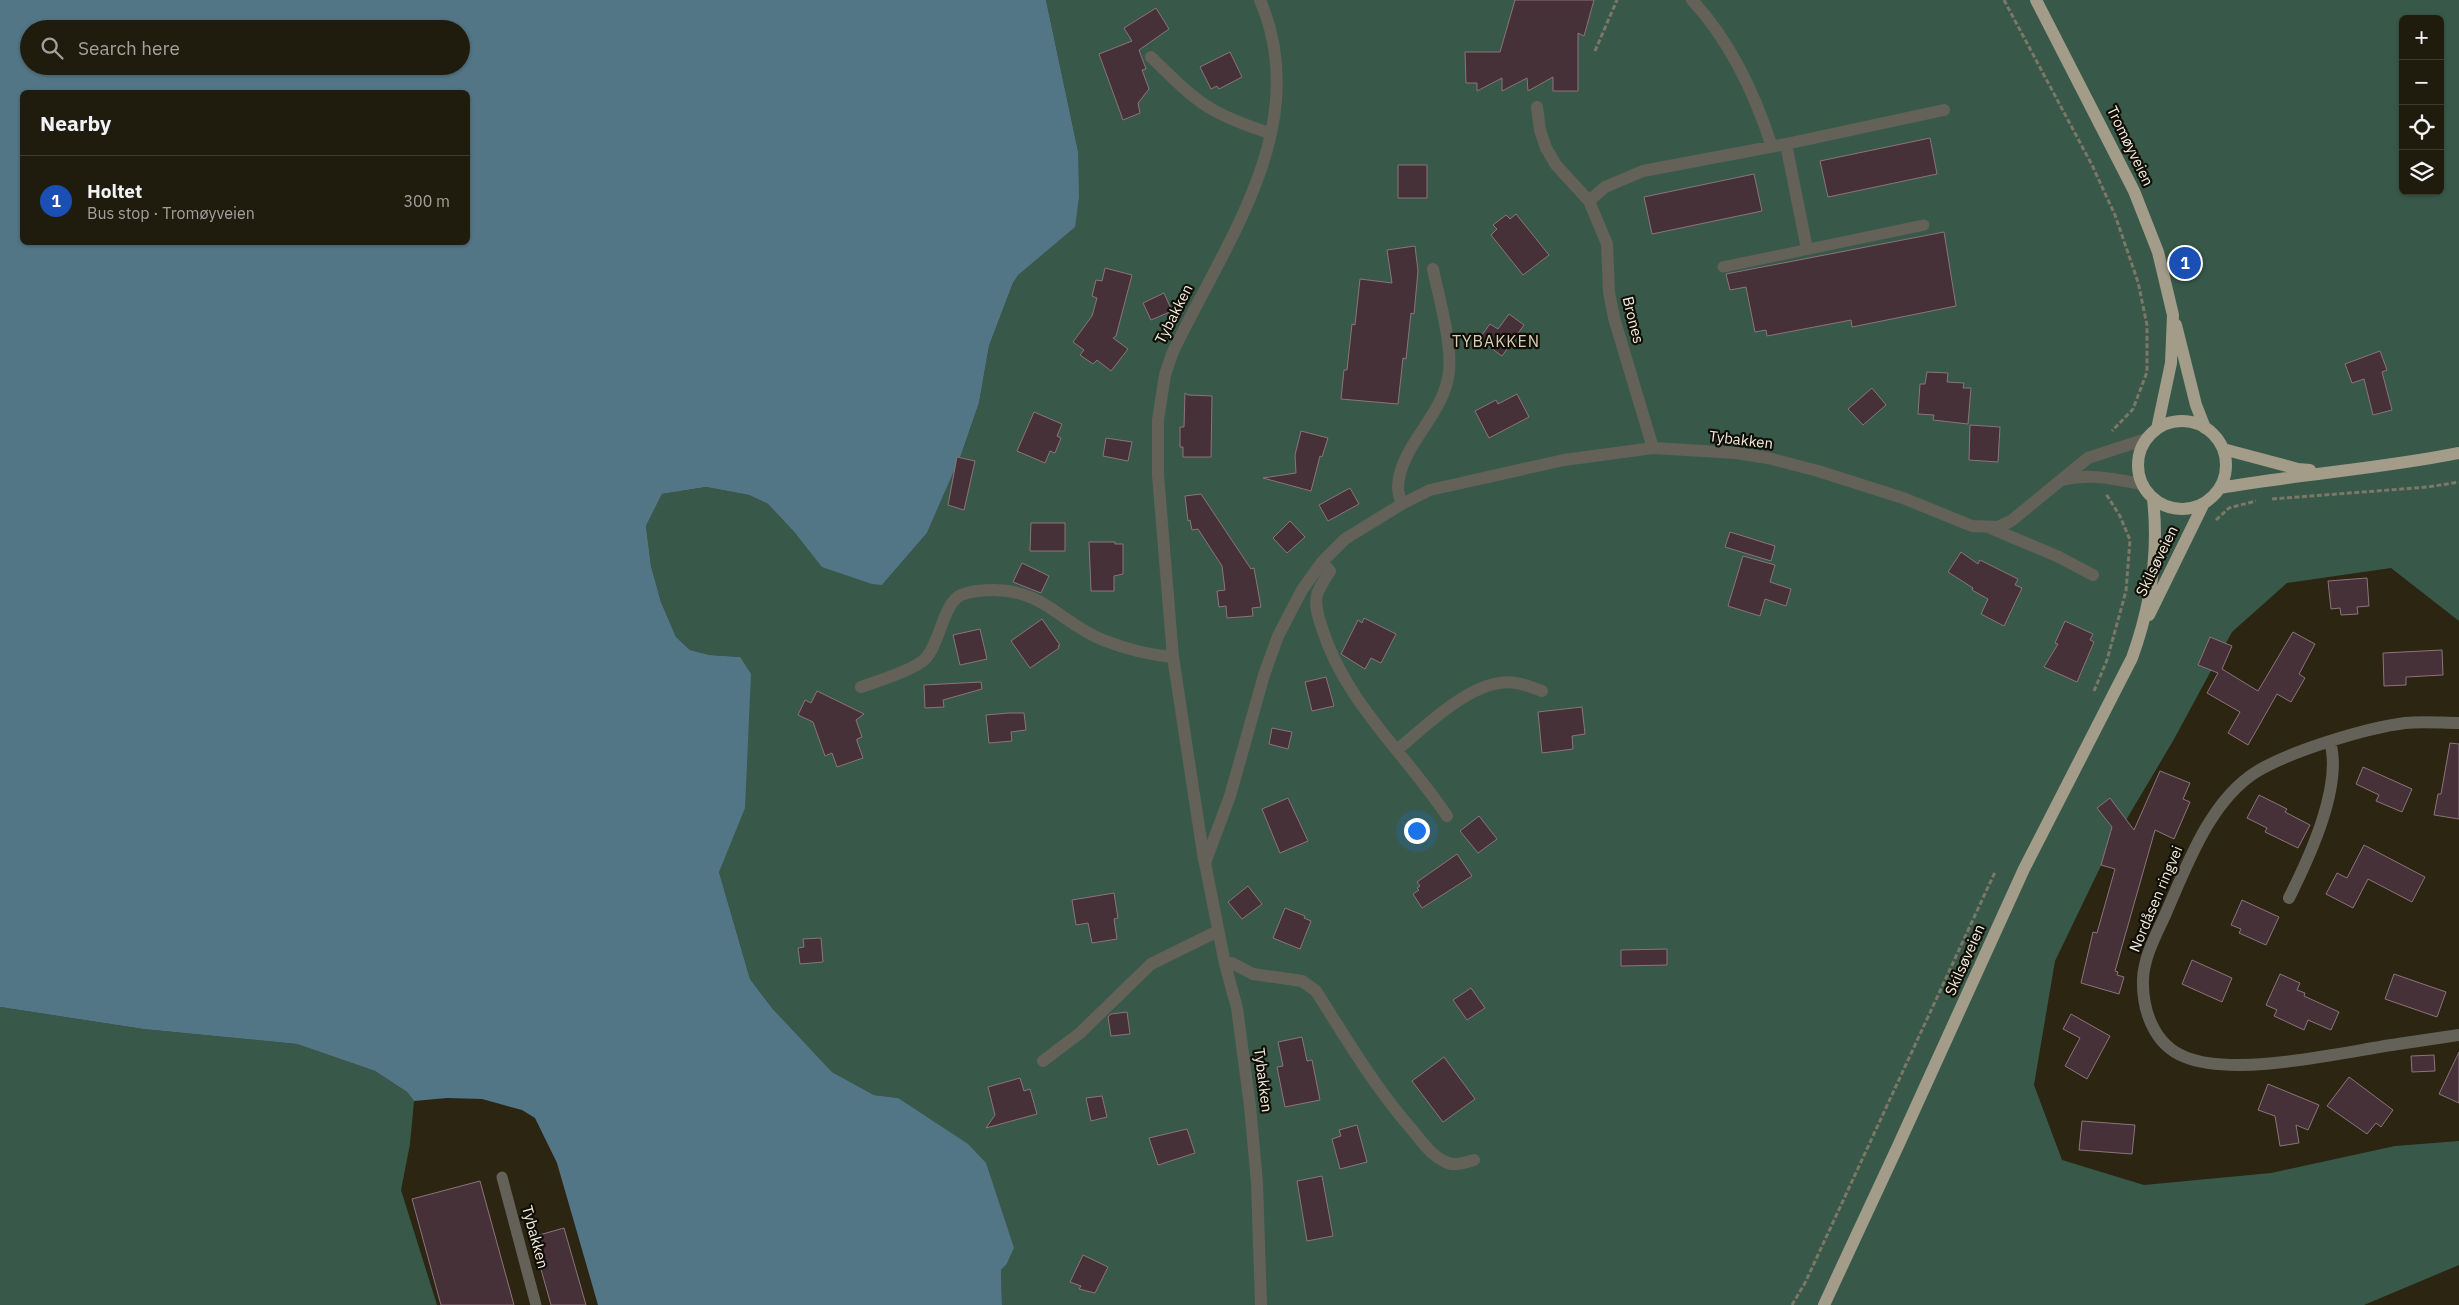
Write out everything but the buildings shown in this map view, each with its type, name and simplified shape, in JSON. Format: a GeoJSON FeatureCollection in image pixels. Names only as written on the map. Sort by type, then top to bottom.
{"type":"FeatureCollection","features":[{"type":"Feature","properties":{"kind":"main road","name":"Tromøyveien"},"geometry":{"type":"LineString","coordinates":[[2036,0],[2134,191],[2158,252],[2196,405],[2205,428]]}},
{"type":"Feature","properties":{"kind":"main road","name":"Tromøyveien"},"geometry":{"type":"LineString","coordinates":[[2157,429],[2171,363],[2173,315]]}},
{"type":"Feature","properties":{"kind":"main road"},"geometry":{"type":"LineString","coordinates":[[2183,421],[2205,428],[2216,437],[2224,449],[2227,469],[2220,488],[2202,505],[2175,510],[2153,499],[2142,484],[2138,462],[2146,439],[2157,429],[2171,422],[2183,421]]}},
{"type":"Feature","properties":{"kind":"main road"},"geometry":{"type":"LineString","coordinates":[[2224,449],[2298,469],[2330,471]]}},
{"type":"Feature","properties":{"kind":"main road"},"geometry":{"type":"LineString","coordinates":[[2220,488],[2330,471],[2386,466],[2459,453]]}},
{"type":"Feature","properties":{"kind":"main road","name":"Skilsøveien"},"geometry":{"type":"LineString","coordinates":[[2141,631],[2154,559],[2153,499]]}},
{"type":"Feature","properties":{"kind":"main road","name":"Skilsøveien"},"geometry":{"type":"LineString","coordinates":[[1824,1305],[2024,869],[2132,658],[2141,631],[2202,505]]}},
{"type":"Feature","properties":{"kind":"street","name":"Tybakken"},"geometry":{"type":"LineString","coordinates":[[1260,0],[1274,44],[1278,83],[1271,134],[1256,189],[1219,265],[1193,309],[1172,354],[1165,375],[1158,420],[1158,474],[1173,657],[1205,863],[1225,964],[1237,1008],[1250,1106],[1257,1184],[1261,1305]]}},
{"type":"Feature","properties":{"kind":"street"},"geometry":{"type":"LineString","coordinates":[[1692,0],[1724,42],[1762,117],[1772,147]]}},
{"type":"Feature","properties":{"kind":"street"},"geometry":{"type":"LineString","coordinates":[[1151,57],[1209,108],[1229,119],[1271,134]]}},
{"type":"Feature","properties":{"kind":"street","name":"Brones"},"geometry":{"type":"LineString","coordinates":[[1538,107],[1540,130],[1546,148],[1556,165],[1589,201],[1607,244],[1609,292],[1614,318],[1653,448]]}},
{"type":"Feature","properties":{"kind":"street"},"geometry":{"type":"LineString","coordinates":[[1589,201],[1605,188],[1643,171],[1772,147],[1944,110]]}},
{"type":"Feature","properties":{"kind":"street"},"geometry":{"type":"LineString","coordinates":[[1786,144],[1806,249]]}},
{"type":"Feature","properties":{"kind":"street"},"geometry":{"type":"LineString","coordinates":[[1402,504],[1398,486],[1404,460],[1443,396],[1450,371],[1446,334],[1433,269]]}},
{"type":"Feature","properties":{"kind":"street","name":"Tybakken"},"geometry":{"type":"LineString","coordinates":[[1205,863],[1230,796],[1264,675],[1278,636],[1302,590],[1322,562],[1345,539],[1402,504],[1430,490],[1564,460],[1653,448],[1736,453],[1768,458],[1818,471],[1887,493],[1972,526],[1988,527],[1998,526],[2011,521],[2088,458],[2146,439]]}},
{"type":"Feature","properties":{"kind":"street","name":"Tybakken"},"geometry":{"type":"LineString","coordinates":[[2057,482],[2080,476],[2103,477],[2142,484]]}},
{"type":"Feature","properties":{"kind":"street"},"geometry":{"type":"LineString","coordinates":[[1988,527],[2059,557],[2093,575]]}},
{"type":"Feature","properties":{"kind":"street"},"geometry":{"type":"LineString","coordinates":[[1322,562],[1330,571],[1317,595],[1318,615],[1330,652],[1369,718],[1427,786],[1447,816]]}},
{"type":"Feature","properties":{"kind":"street"},"geometry":{"type":"LineString","coordinates":[[861,687],[924,660],[937,640],[955,599],[961,595],[986,590],[1026,594],[1103,640],[1148,654],[1173,657]]}},
{"type":"Feature","properties":{"kind":"street"},"geometry":{"type":"LineString","coordinates":[[1397,750],[1449,707],[1483,688],[1505,682],[1516,683],[1542,691]]}},
{"type":"Feature","properties":{"kind":"street","name":"Nordåsen ringvei"},"geometry":{"type":"LineString","coordinates":[[2459,723],[2407,723],[2372,730],[2288,757],[2256,772],[2229,796],[2198,840],[2146,958],[2143,979],[2148,1016],[2156,1034],[2167,1048],[2184,1057],[2203,1062],[2235,1064],[2278,1062],[2350,1053],[2459,1035]]}},
{"type":"Feature","properties":{"kind":"street"},"geometry":{"type":"LineString","coordinates":[[2289,898],[2314,848],[2330,785],[2334,755],[2330,742]]}},
{"type":"Feature","properties":{"kind":"street"},"geometry":{"type":"LineString","coordinates":[[1043,1061],[1080,1033],[1151,964],[1218,931]]}},
{"type":"Feature","properties":{"kind":"street"},"geometry":{"type":"LineString","coordinates":[[1225,964],[1232,963],[1253,974],[1302,981],[1316,991],[1373,1081],[1391,1106],[1427,1148],[1443,1161],[1456,1165],[1474,1160]]}},
{"type":"Feature","properties":{"kind":"lane"},"geometry":{"type":"LineString","coordinates":[[1723,267],[1924,225]]}},
{"type":"Feature","properties":{"kind":"lane","name":"Tybakken"},"geometry":{"type":"LineString","coordinates":[[502,1177],[536,1305]]}},
{"type":"Feature","properties":{"kind":"path"},"geometry":{"type":"LineString","coordinates":[[1595,51],[1617,0]]}},
{"type":"Feature","properties":{"kind":"path"},"geometry":{"type":"LineString","coordinates":[[2004,0],[2092,165],[2115,214],[2138,282],[2147,325],[2147,372],[2139,399],[2133,409],[2108,435]]}},
{"type":"Feature","properties":{"kind":"path"},"geometry":{"type":"LineString","coordinates":[[2268,500],[2428,487],[2459,482]]}},
{"type":"Feature","properties":{"kind":"path"},"geometry":{"type":"LineString","coordinates":[[2092,696],[2107,660],[2126,591],[2130,540],[2120,516],[2102,489]]}},
{"type":"Feature","properties":{"kind":"path"},"geometry":{"type":"LineString","coordinates":[[2212,526],[2221,513],[2229,508],[2260,500]]}},
{"type":"Feature","properties":{"kind":"path"},"geometry":{"type":"LineString","coordinates":[[1792,1305],[1809,1274],[1996,872]]}},
{"type":"Feature","properties":{"kind":"green space"},"geometry":{"type":"Polygon","coordinates":[[[1046,0],[2459,0],[2459,621],[2391,568],[2287,583],[2232,632],[2173,741],[2110,847],[2055,961],[2034,1085],[2062,1160],[2144,1185],[2271,1173],[2395,1146],[2459,1141],[2459,1265],[2364,1305],[1002,1305],[1001,1270],[1006,1265],[898,1098],[874,1095],[832,1072],[772,1008],[750,979],[719,872],[740,657],[710,655],[690,650],[676,637],[661,602],[651,566],[646,526],[662,494],[706,487],[749,495],[768,504],[796,534],[882,585],[927,533],[961,455],[979,403],[989,346],[1013,283],[1078,151],[1046,0]]]}},
{"type":"Feature","properties":{"kind":"green space"},"geometry":{"type":"Polygon","coordinates":[[[0,1007],[143,1029],[297,1044],[375,1071],[407,1092],[414,1101],[410,1144],[401,1190],[437,1305],[0,1305],[0,1007]]]}},
{"type":"Feature","properties":{"kind":"water"},"geometry":{"type":"Polygon","coordinates":[[[0,0],[1046,0],[1078,151],[1079,197],[1075,227],[1018,275],[1013,283],[989,346],[979,403],[961,455],[927,533],[882,585],[872,584],[822,567],[796,534],[768,504],[749,495],[706,487],[662,494],[646,526],[651,566],[661,602],[676,637],[690,650],[710,655],[740,657],[751,674],[745,808],[719,872],[750,979],[772,1008],[832,1072],[874,1095],[898,1098],[968,1144],[986,1163],[1014,1248],[1006,1265],[1001,1270],[1002,1305],[598,1305],[557,1163],[535,1118],[522,1110],[482,1099],[447,1098],[414,1101],[407,1092],[375,1071],[297,1044],[143,1029],[0,1007],[0,0]]]}},
{"type":"Feature","properties":{"kind":"place","name":"Holtet"},"geometry":{"type":"Point","coordinates":[2185,263]}},
{"type":"Feature","properties":{"kind":"district","name":"TYBAKKEN"},"geometry":{"type":"Point","coordinates":[1496,341]}}]}
